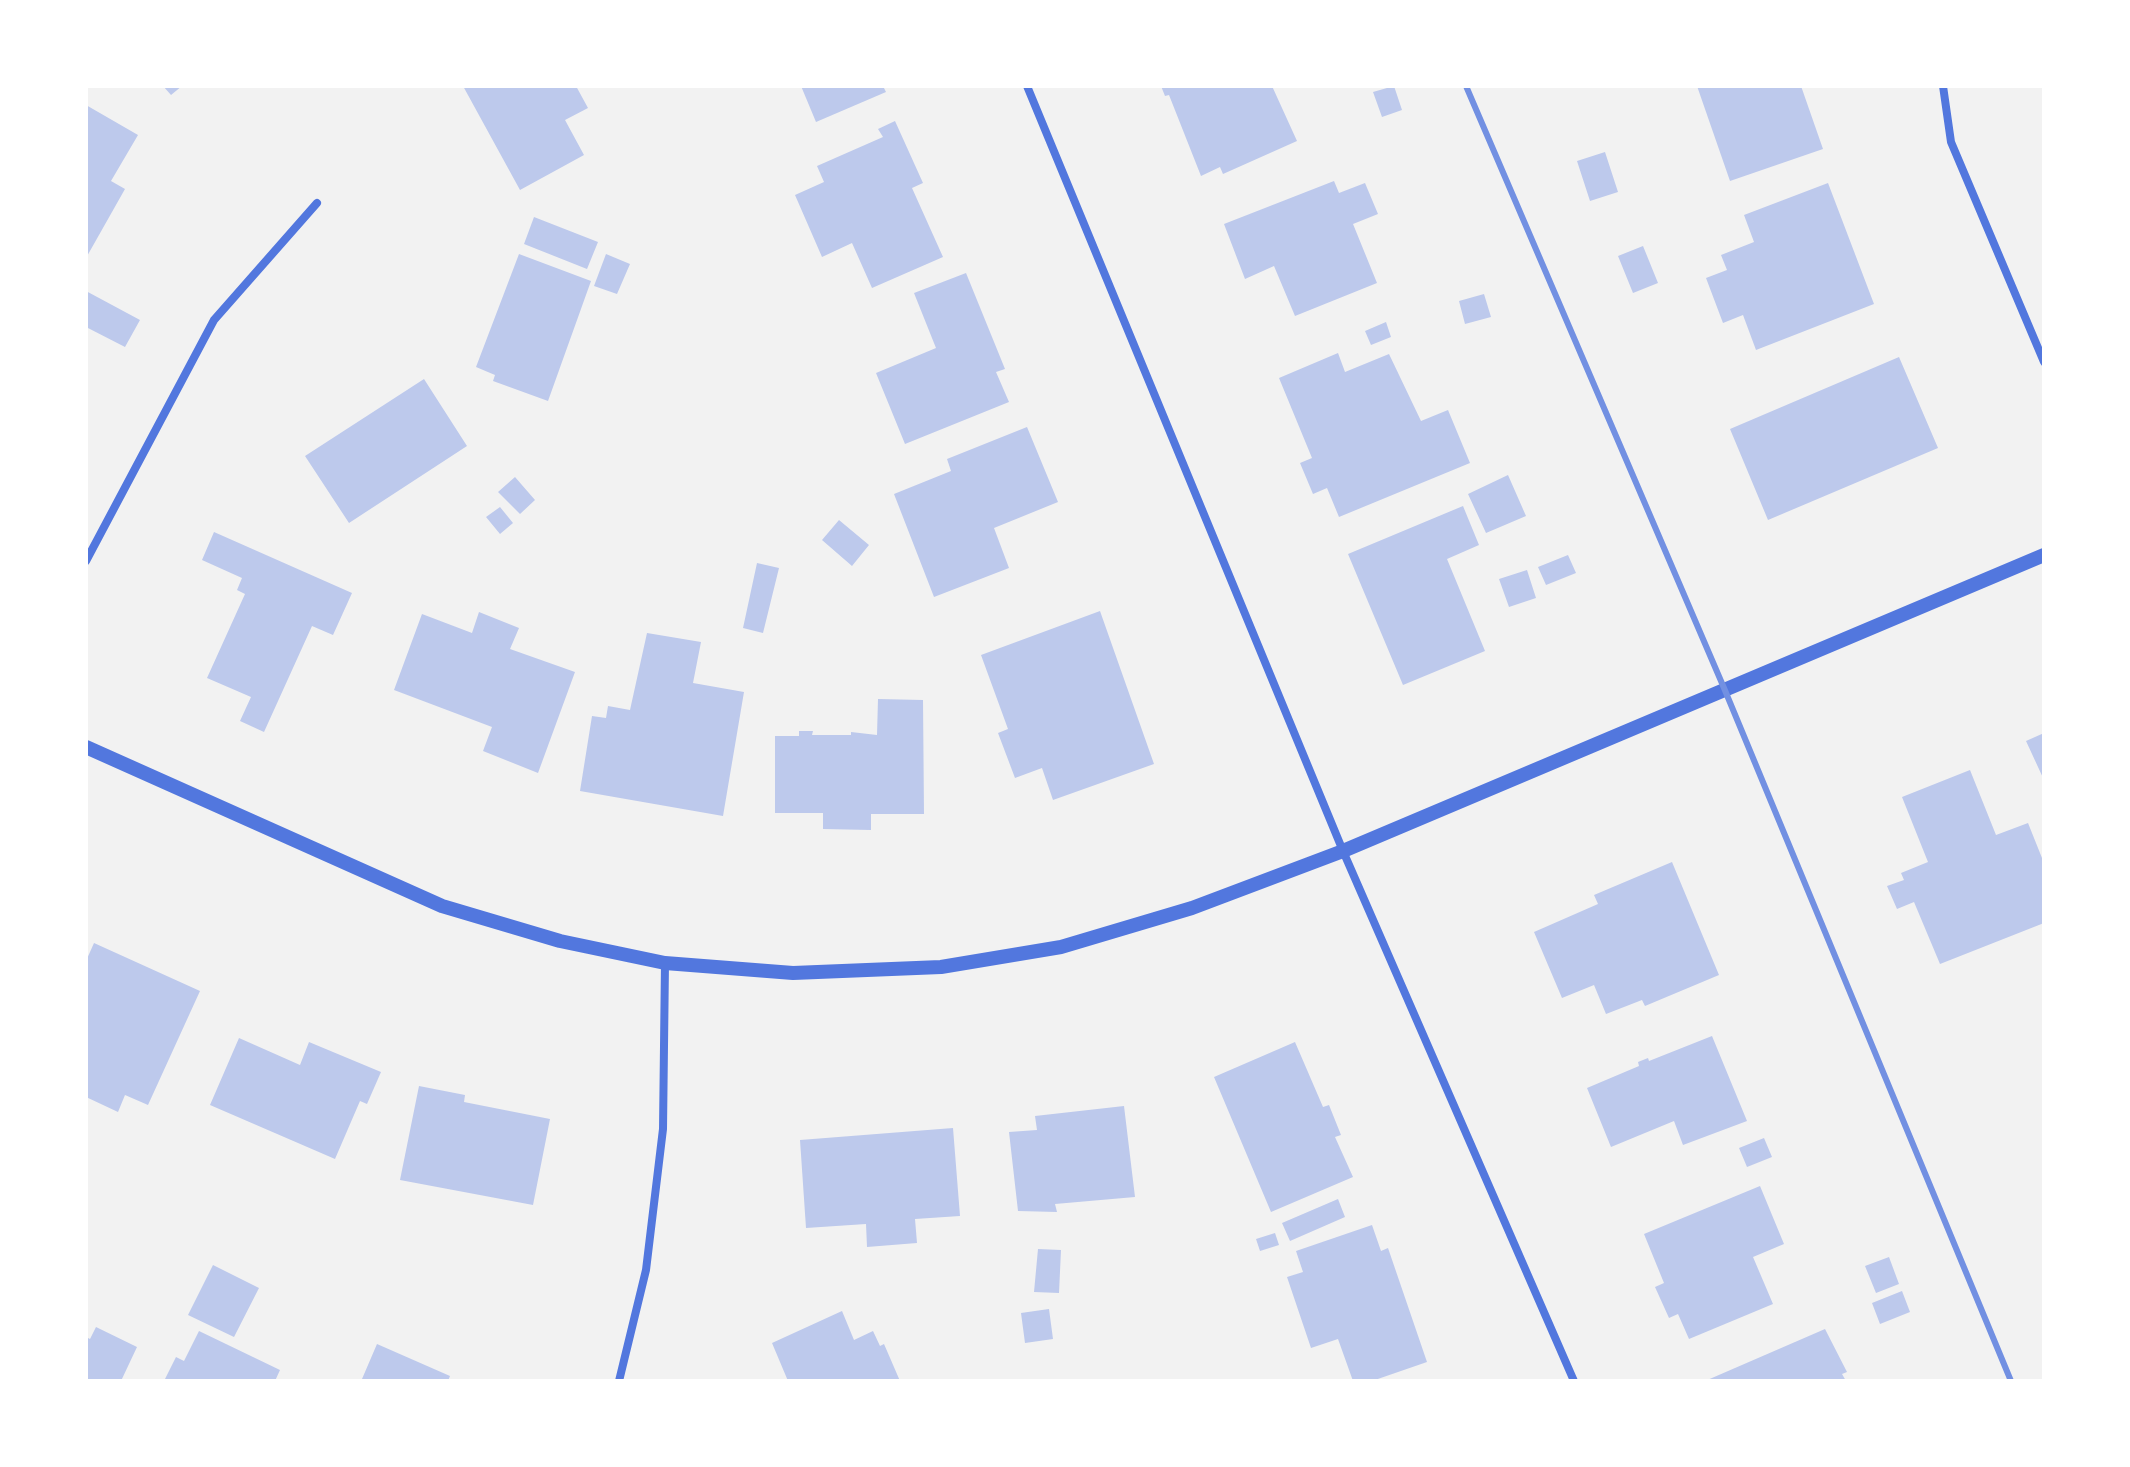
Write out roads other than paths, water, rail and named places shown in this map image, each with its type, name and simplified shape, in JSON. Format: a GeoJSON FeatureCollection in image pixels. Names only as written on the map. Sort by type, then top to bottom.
{"type":"FeatureCollection","features":[{"type":"Feature","properties":{"kind":"street"},"geometry":{"type":"LineString","coordinates":[[1027,86],[1343,851],[1574,1381]]}},
{"type":"Feature","properties":{"kind":"street"},"geometry":{"type":"LineString","coordinates":[[1943,86],[1951,142],[2044,362]]}},
{"type":"Feature","properties":{"kind":"street"},"geometry":{"type":"LineString","coordinates":[[86,561],[214,320],[317,203]]}},
{"type":"Feature","properties":{"kind":"street"},"geometry":{"type":"LineString","coordinates":[[86,747],[442,906],[560,941],[665,963],[793,973],[941,967],[1061,947],[1192,908],[1343,851],[2044,555]]}},
{"type":"Feature","properties":{"kind":"street"},"geometry":{"type":"LineString","coordinates":[[619,1381],[646,1270],[663,1129],[665,963]]}},
{"type":"Feature","properties":{"kind":"railway"},"geometry":{"type":"LineString","coordinates":[[1466,86],[1724,688],[2011,1381]]}}]}
